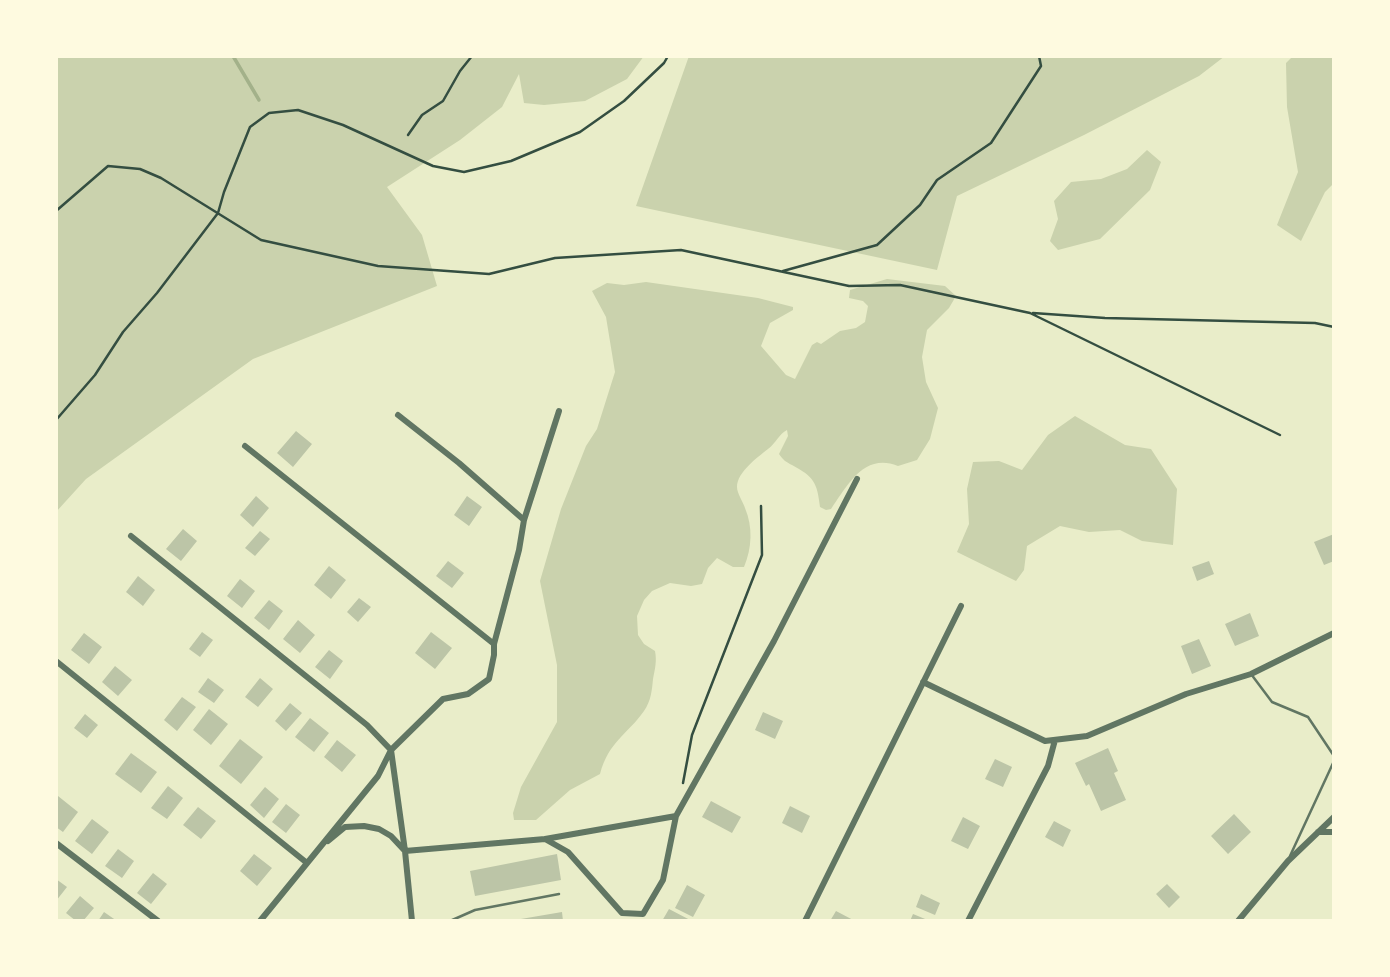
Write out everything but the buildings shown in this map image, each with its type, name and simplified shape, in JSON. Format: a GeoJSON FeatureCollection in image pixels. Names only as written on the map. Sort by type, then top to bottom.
{"type":"FeatureCollection","features":[{"type":"Feature","properties":{"kind":"street"},"geometry":{"type":"LineString","coordinates":[[260,921],[378,776],[391,750],[443,699],[468,694],[489,679],[494,644],[519,550],[524,520],[559,411]]}},
{"type":"Feature","properties":{"kind":"street"},"geometry":{"type":"LineString","coordinates":[[398,415],[459,463],[524,520]]}},
{"type":"Feature","properties":{"kind":"street"},"geometry":{"type":"LineString","coordinates":[[245,446],[494,644]]}},
{"type":"Feature","properties":{"kind":"street"},"geometry":{"type":"LineString","coordinates":[[545,839],[568,852],[622,912],[643,914],[663,880],[676,816],[774,642],[857,479]]}},
{"type":"Feature","properties":{"kind":"street"},"geometry":{"type":"LineString","coordinates":[[131,536],[368,725],[391,750],[412,921]]}},
{"type":"Feature","properties":{"kind":"street"},"geometry":{"type":"LineString","coordinates":[[805,921],[961,606]]}},
{"type":"Feature","properties":{"kind":"street"},"geometry":{"type":"LineString","coordinates":[[923,682],[1045,741],[1055,740],[1087,736],[1186,694],[1251,674],[1334,634]]}},
{"type":"Feature","properties":{"kind":"street"},"geometry":{"type":"LineString","coordinates":[[56,661],[307,863]]}},
{"type":"Feature","properties":{"kind":"street"},"geometry":{"type":"LineString","coordinates":[[968,921],[1048,765],[1055,740]]}},
{"type":"Feature","properties":{"kind":"street"},"geometry":{"type":"LineString","coordinates":[[405,851],[545,839],[676,816]]}},
{"type":"Feature","properties":{"kind":"street"},"geometry":{"type":"LineString","coordinates":[[1238,921],[1288,860],[1334,817]]}},
{"type":"Feature","properties":{"kind":"street"},"geometry":{"type":"LineString","coordinates":[[316,851],[345,827],[364,826],[379,829],[391,836],[405,851]]}},
{"type":"Feature","properties":{"kind":"street"},"geometry":{"type":"LineString","coordinates":[[1318,832],[1334,832]]}},
{"type":"Feature","properties":{"kind":"street"},"geometry":{"type":"LineString","coordinates":[[56,843],[158,921]]}},
{"type":"Feature","properties":{"kind":"lane"},"geometry":{"type":"LineString","coordinates":[[1251,674],[1272,702],[1308,717],[1334,758],[1288,860]]}},
{"type":"Feature","properties":{"kind":"lane"},"geometry":{"type":"LineString","coordinates":[[450,921],[475,910],[559,894]]}},
{"type":"Feature","properties":{"kind":"path"},"geometry":{"type":"LineString","coordinates":[[408,135],[422,115],[443,101],[472,56]]}},
{"type":"Feature","properties":{"kind":"path"},"geometry":{"type":"LineString","coordinates":[[56,420],[95,375],[123,332],[157,293],[218,213],[223,192],[250,127],[269,113],[298,110],[343,125],[433,166],[464,172],[511,161],[580,132],[624,101],[668,56]]}},
{"type":"Feature","properties":{"kind":"path"},"geometry":{"type":"LineString","coordinates":[[780,271],[877,245],[920,205],[937,180],[991,143],[1041,66],[1039,56]]}},
{"type":"Feature","properties":{"kind":"path"},"geometry":{"type":"LineString","coordinates":[[56,211],[108,166],[140,169],[161,178],[261,240],[377,266],[489,274],[555,258],[681,250],[849,286],[900,285],[1030,313],[1105,318],[1315,323],[1334,327]]}},
{"type":"Feature","properties":{"kind":"path"},"geometry":{"type":"LineString","coordinates":[[1030,313],[1280,435]]}},
{"type":"Feature","properties":{"kind":"path"},"geometry":{"type":"LineString","coordinates":[[681,789],[692,735],[762,555],[761,506]]}},
{"type":"Feature","properties":{"kind":"green space"},"geometry":{"type":"Polygon","coordinates":[[[56,56],[644,56],[627,79],[585,101],[544,105],[524,103],[519,74],[502,107],[460,140],[387,187],[422,235],[437,286],[253,359],[86,479],[56,512],[56,56]]]}},
{"type":"Feature","properties":{"kind":"green space"},"geometry":{"type":"Polygon","coordinates":[[[689,56],[1225,56],[1199,76],[957,196],[937,270],[636,206],[689,56]]]}},
{"type":"Feature","properties":{"kind":"green space"},"geometry":{"type":"Polygon","coordinates":[[[1293,56],[1334,56],[1334,183],[1325,192],[1301,241],[1277,225],[1298,172],[1287,107],[1286,63],[1293,56]]]}},
{"type":"Feature","properties":{"kind":"green space"},"geometry":{"type":"Polygon","coordinates":[[[1147,150],[1161,162],[1150,190],[1100,239],[1058,250],[1050,241],[1058,219],[1054,201],[1071,182],[1101,179],[1127,169],[1147,150]]]}},
{"type":"Feature","properties":{"kind":"green space"},"geometry":{"type":"Polygon","coordinates":[[[887,279],[945,286],[956,296],[949,308],[927,330],[922,357],[926,382],[938,408],[930,439],[917,460],[898,466],[886,463],[866,467],[850,482],[831,509],[826,510],[820,507],[816,486],[810,477],[779,454],[788,436],[787,430],[782,434],[749,465],[738,481],[737,489],[748,515],[750,530],[749,552],[744,567],[733,567],[717,558],[708,568],[702,584],[691,586],[670,583],[652,591],[644,600],[637,616],[638,635],[656,655],[652,691],[646,707],[613,746],[600,774],[570,790],[536,820],[514,820],[513,813],[521,787],[557,722],[557,665],[540,581],[561,509],[586,446],[597,429],[615,372],[606,317],[592,291],[607,283],[624,285],[646,282],[758,298],[793,307],[793,310],[770,323],[761,346],[786,375],[795,379],[812,345],[817,342],[821,344],[840,331],[856,328],[865,322],[868,306],[863,301],[849,298],[850,290],[887,279]]]}},
{"type":"Feature","properties":{"kind":"green space"},"geometry":{"type":"Polygon","coordinates":[[[1075,416],[1125,445],[1151,449],[1177,489],[1173,545],[1142,541],[1120,530],[1089,532],[1060,526],[1027,546],[1024,570],[1016,581],[957,552],[969,524],[967,489],[973,462],[999,461],[1022,470],[1048,435],[1075,416]]]}},
{"type":"Feature","properties":{"kind":"waterway"},"geometry":{"type":"LineString","coordinates":[[233,56],[259,100]]}}]}
